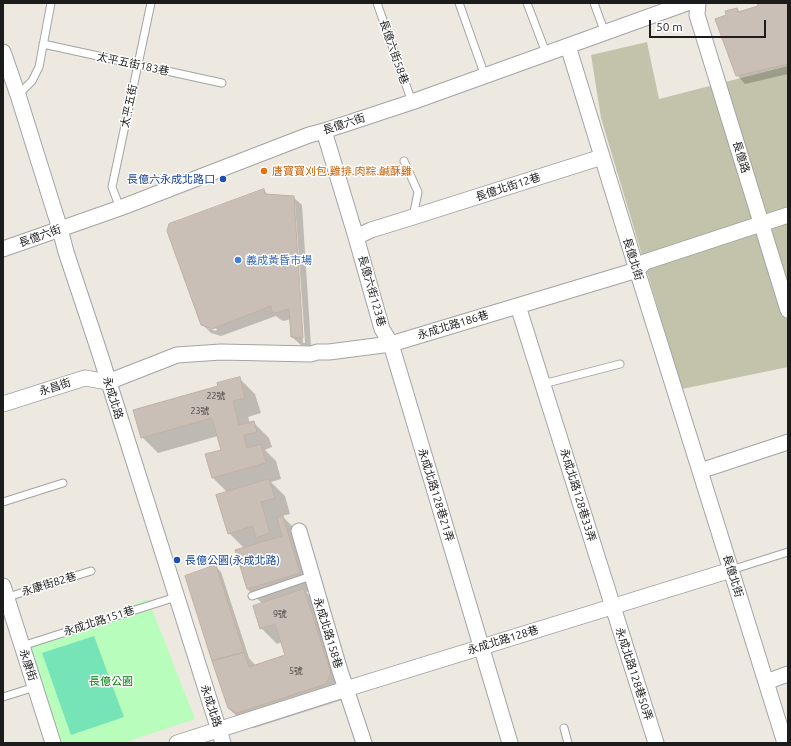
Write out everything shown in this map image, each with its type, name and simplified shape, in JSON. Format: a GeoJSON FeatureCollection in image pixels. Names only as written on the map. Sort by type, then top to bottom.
{"type":"FeatureCollection","features":[{"type":"Feature","properties":{"kind":"street","name":"長億六街"},"geometry":{"type":"LineString","coordinates":[[3,249],[120,208],[302,138],[412,102],[687,3]]}},
{"type":"Feature","properties":{"kind":"street","name":"長億路"},"geometry":{"type":"LineString","coordinates":[[698,3],[697,15],[788,310]]}},
{"type":"Feature","properties":{"kind":"street","name":"長億北街"},"geometry":{"type":"LineString","coordinates":[[568,46],[784,743]]}},
{"type":"Feature","properties":{"kind":"street","name":"永成北路"},"geometry":{"type":"LineString","coordinates":[[3,52],[18,95],[66,252],[221,736]]}},
{"type":"Feature","properties":{"kind":"street","name":"長億六街123巷"},"geometry":{"type":"LineString","coordinates":[[324,131],[382,329],[391,344]]}},
{"type":"Feature","properties":{"kind":"street","name":"長億北街12巷"},"geometry":{"type":"LineString","coordinates":[[413,217],[602,157]]}},
{"type":"Feature","properties":{"kind":"street","name":"永成北路186巷"},"geometry":{"type":"LineString","coordinates":[[108,382],[176,355],[221,352],[311,354],[317,352],[329,352],[391,344],[637,270],[645,262],[788,216]]}},
{"type":"Feature","properties":{"kind":"street"},"geometry":{"type":"LineString","coordinates":[[356,238],[371,230],[413,217]]}},
{"type":"Feature","properties":{"kind":"street","name":"永成北路128巷33弄"},"geometry":{"type":"LineString","coordinates":[[518,306],[613,606]]}},
{"type":"Feature","properties":{"kind":"street","name":"永成北路128巷21弄"},"geometry":{"type":"LineString","coordinates":[[391,344],[510,743]]}},
{"type":"Feature","properties":{"kind":"street","name":"永昌街"},"geometry":{"type":"LineString","coordinates":[[3,404],[85,378],[108,382]]}},
{"type":"Feature","properties":{"kind":"street"},"geometry":{"type":"LineString","coordinates":[[700,471],[788,442]]}},
{"type":"Feature","properties":{"kind":"street","name":"永成北路158巷"},"geometry":{"type":"LineString","coordinates":[[298,530],[346,689],[364,743]]}},
{"type":"Feature","properties":{"kind":"street","name":"永成北路128巷"},"geometry":{"type":"LineString","coordinates":[[177,743],[221,736],[346,689],[731,570]]}},
{"type":"Feature","properties":{"kind":"street","name":"永康街"},"geometry":{"type":"LineString","coordinates":[[4,594],[53,743]]}},
{"type":"Feature","properties":{"kind":"street","name":"永成北路128巷50弄"},"geometry":{"type":"LineString","coordinates":[[613,606],[656,743]]}},
{"type":"Feature","properties":{"kind":"street"},"geometry":{"type":"LineString","coordinates":[[766,682],[788,674]]}},
{"type":"Feature","properties":{"kind":"lane"},"geometry":{"type":"LineString","coordinates":[[18,95],[32,81],[39,67],[51,3]]}},
{"type":"Feature","properties":{"kind":"lane","name":"太平五街"},"geometry":{"type":"LineString","coordinates":[[120,208],[112,187],[151,3]]}},
{"type":"Feature","properties":{"kind":"lane","name":"長億六街58巷"},"geometry":{"type":"LineString","coordinates":[[377,3],[412,102]]}},
{"type":"Feature","properties":{"kind":"lane"},"geometry":{"type":"LineString","coordinates":[[459,3],[485,76]]}},
{"type":"Feature","properties":{"kind":"lane"},"geometry":{"type":"LineString","coordinates":[[527,3],[546,53]]}},
{"type":"Feature","properties":{"kind":"lane"},"geometry":{"type":"LineString","coordinates":[[594,3],[605,33]]}},
{"type":"Feature","properties":{"kind":"lane","name":"太平五街183巷"},"geometry":{"type":"LineString","coordinates":[[43,44],[222,83]]}},
{"type":"Feature","properties":{"kind":"lane"},"geometry":{"type":"LineString","coordinates":[[404,161],[418,192],[413,217]]}},
{"type":"Feature","properties":{"kind":"lane"},"geometry":{"type":"LineString","coordinates":[[543,384],[620,364]]}},
{"type":"Feature","properties":{"kind":"lane"},"geometry":{"type":"LineString","coordinates":[[3,502],[63,483]]}},
{"type":"Feature","properties":{"kind":"lane","name":"永成北路128巷"},"geometry":{"type":"LineString","coordinates":[[731,570],[788,552]]}},
{"type":"Feature","properties":{"kind":"lane","name":"永康街82巷"},"geometry":{"type":"LineString","coordinates":[[4,594],[91,571]]}},
{"type":"Feature","properties":{"kind":"lane"},"geometry":{"type":"LineString","coordinates":[[252,596],[311,576]]}},
{"type":"Feature","properties":{"kind":"lane","name":"永成北路151巷"},"geometry":{"type":"LineString","coordinates":[[22,646],[176,597]]}},
{"type":"Feature","properties":{"kind":"lane"},"geometry":{"type":"LineString","coordinates":[[3,697],[35,687]]}},
{"type":"Feature","properties":{"kind":"lane"},"geometry":{"type":"LineString","coordinates":[[564,728],[568,743]]}},
{"type":"Feature","properties":{"kind":"shaded area"},"geometry":{"type":"Polygon","coordinates":[[[647,42],[659,99],[788,66],[788,367],[682,389],[601,118],[591,55],[647,42]]]}},
{"type":"Feature","properties":{"kind":"green space","name":"長億公園"},"geometry":{"type":"Polygon","coordinates":[[[148,599],[195,719],[123,743],[62,743],[29,646],[148,599]]]}},
{"type":"Feature","properties":{"kind":"green space"},"geometry":{"type":"Polygon","coordinates":[[[94,636],[124,717],[71,735],[42,653],[94,636]]]}},
{"type":"Feature","properties":{"kind":"building"},"geometry":{"type":"Polygon","coordinates":[[[757,3],[788,3],[788,64],[736,76],[715,19],[726,15],[725,11],[737,8],[738,12],[758,6],[757,3]]]}},
{"type":"Feature","properties":{"kind":"building","name":"義成黃昏市場"},"geometry":{"type":"Polygon","coordinates":[[[264,189],[265,194],[294,196],[303,338],[291,337],[289,309],[275,313],[272,312],[271,306],[212,329],[201,325],[167,231],[169,224],[264,189]]]}},
{"type":"Feature","properties":{"kind":"building"},"geometry":{"type":"Polygon","coordinates":[[[240,377],[245,398],[233,401],[239,425],[254,421],[257,432],[244,435],[247,448],[261,444],[266,463],[212,478],[205,454],[221,450],[212,418],[141,438],[133,410],[218,386],[217,383],[240,377]]]}},
{"type":"Feature","properties":{"kind":"building"},"geometry":{"type":"Polygon","coordinates":[[[269,479],[275,498],[261,502],[270,533],[256,538],[253,526],[228,534],[216,495],[269,479]]]}},
{"type":"Feature","properties":{"kind":"building"},"geometry":{"type":"Polygon","coordinates":[[[283,516],[300,573],[247,589],[235,550],[282,536],[277,518],[283,516]]]}},
{"type":"Feature","properties":{"kind":"building"},"geometry":{"type":"Polygon","coordinates":[[[216,565],[244,652],[212,661],[185,576],[216,565]]]}},
{"type":"Feature","properties":{"kind":"building"},"geometry":{"type":"Polygon","coordinates":[[[304,589],[331,673],[326,684],[237,713],[228,708],[212,661],[244,652],[249,667],[285,655],[275,624],[260,629],[253,606],[304,589]]]}},
{"type":"Feature","properties":{"kind":"place","name":"唐寶寶刈包.雞排.肉粽.鹹酥雞"},"geometry":{"type":"Point","coordinates":[264,171]}},
{"type":"Feature","properties":{"kind":"place","name":"長億六永成北路口"},"geometry":{"type":"Point","coordinates":[223,179]}},
{"type":"Feature","properties":{"kind":"place","name":"義成黃昏市場"},"geometry":{"type":"Point","coordinates":[238,260]}},
{"type":"Feature","properties":{"kind":"place","name":"長億公園(永成北路)"},"geometry":{"type":"Point","coordinates":[177,560]}}]}
